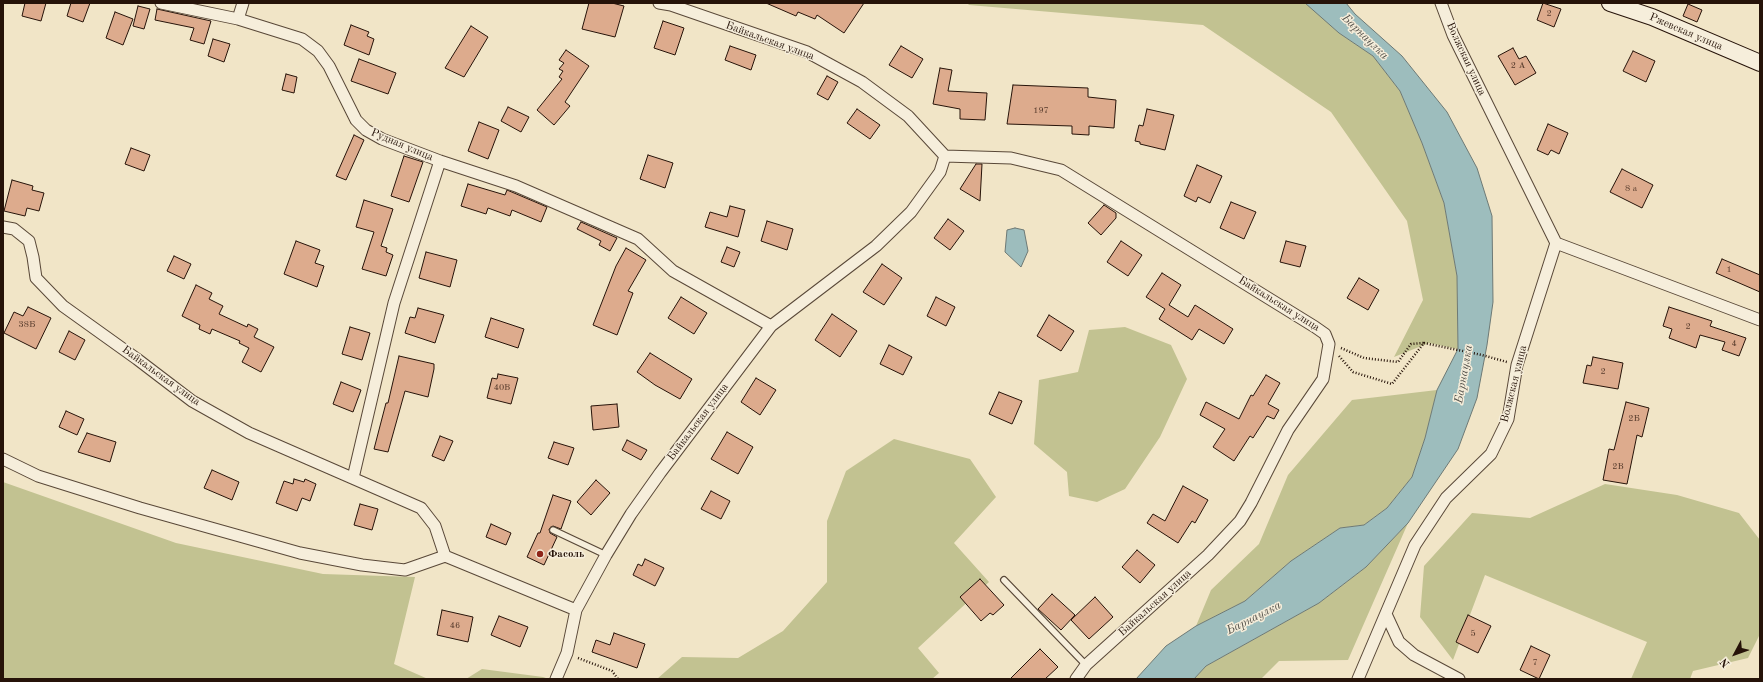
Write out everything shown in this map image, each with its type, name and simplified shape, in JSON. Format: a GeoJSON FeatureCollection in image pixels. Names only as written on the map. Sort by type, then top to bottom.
{"type":"FeatureCollection","features":[{"type":"Feature","properties":{"kind":"main road","name":"Ржевская улица"},"geometry":{"type":"LineString","coordinates":[[1610,3],[1652,17],[1760,63]]}},
{"type":"Feature","properties":{"kind":"street","name":"Рудная улица"},"geometry":{"type":"LineString","coordinates":[[161,3],[238,19],[302,39],[318,51],[329,66],[356,120],[366,130],[382,139],[440,161],[394,303],[353,478]]}},
{"type":"Feature","properties":{"kind":"street"},"geometry":{"type":"LineString","coordinates":[[238,19],[243,3]]}},
{"type":"Feature","properties":{"kind":"street","name":"Байкальская улица"},"geometry":{"type":"LineString","coordinates":[[659,3],[671,5],[807,52],[862,82],[908,116],[945,156],[1011,158],[1061,170],[1325,334],[1329,344],[1323,379],[1288,430],[1251,503],[1240,520],[1208,555],[1086,665],[1076,679]]}},
{"type":"Feature","properties":{"kind":"street","name":"Волжская улица"},"geometry":{"type":"LineString","coordinates":[[1358,679],[1415,545],[1446,498],[1491,454],[1508,419],[1517,365],[1556,243],[1453,35],[1441,3]]}},
{"type":"Feature","properties":{"kind":"street","name":"Байкальская улица"},"geometry":{"type":"LineString","coordinates":[[556,679],[567,653],[576,610],[606,555],[631,514],[660,473],[771,326],[876,246],[911,212],[940,172],[945,156]]}},
{"type":"Feature","properties":{"kind":"street"},"geometry":{"type":"LineString","coordinates":[[440,161],[516,186],[638,239],[673,271],[771,326]]}},
{"type":"Feature","properties":{"kind":"street","name":"Байкальская улица"},"geometry":{"type":"LineString","coordinates":[[3,226],[14,229],[28,242],[33,257],[36,278],[63,306],[138,359],[192,401],[249,433],[421,508],[436,526],[445,556]]}},
{"type":"Feature","properties":{"kind":"street"},"geometry":{"type":"LineString","coordinates":[[1556,243],[1760,320]]}},
{"type":"Feature","properties":{"kind":"street"},"geometry":{"type":"LineString","coordinates":[[3,459],[38,476],[140,508],[300,553],[362,565],[405,570],[445,556],[576,610]]}},
{"type":"Feature","properties":{"kind":"street"},"geometry":{"type":"LineString","coordinates":[[1386,614],[1399,642],[1414,655],[1459,679]]}},
{"type":"Feature","properties":{"kind":"lane"},"geometry":{"type":"LineString","coordinates":[[553,530],[606,555]]}},
{"type":"Feature","properties":{"kind":"lane"},"geometry":{"type":"LineString","coordinates":[[1004,580],[1086,665]]}},
{"type":"Feature","properties":{"kind":"path"},"geometry":{"type":"LineString","coordinates":[[1329,344],[1364,358],[1398,362],[1412,344],[1424,343],[1482,355],[1517,365]]}},
{"type":"Feature","properties":{"kind":"path"},"geometry":{"type":"LineString","coordinates":[[1329,344],[1353,372],[1392,384],[1424,343]]}},
{"type":"Feature","properties":{"kind":"path"},"geometry":{"type":"LineString","coordinates":[[567,653],[612,671],[618,679]]}},
{"type":"Feature","properties":{"kind":"green space"},"geometry":{"type":"Polygon","coordinates":[[[967,3],[1308,4],[1339,33],[1373,56],[1400,91],[1422,143],[1444,203],[1457,276],[1458,349],[1429,343],[1394,357],[1423,300],[1407,221],[1331,112],[1203,25],[969,5],[967,3]]]}},
{"type":"Feature","properties":{"kind":"green space"},"geometry":{"type":"Polygon","coordinates":[[[1125,327],[1171,345],[1187,379],[1160,437],[1125,489],[1097,502],[1069,496],[1067,472],[1034,444],[1039,380],[1078,372],[1089,330],[1125,327]]]}},
{"type":"Feature","properties":{"kind":"green space"},"geometry":{"type":"Polygon","coordinates":[[[1437,390],[1425,438],[1412,477],[1387,508],[1364,525],[1340,528],[1291,561],[1245,601],[1196,626],[1211,590],[1259,544],[1288,475],[1352,400],[1437,390]]]}},
{"type":"Feature","properties":{"kind":"green space"},"geometry":{"type":"Polygon","coordinates":[[[894,439],[970,459],[996,497],[954,543],[989,582],[918,648],[939,673],[932,679],[657,679],[682,657],[738,658],[783,631],[827,582],[827,521],[846,471],[894,439]]]}},
{"type":"Feature","properties":{"kind":"green space"},"geometry":{"type":"Polygon","coordinates":[[[3,482],[176,543],[323,574],[415,577],[394,664],[428,679],[3,679],[3,482]]]}},
{"type":"Feature","properties":{"kind":"green space"},"geometry":{"type":"Polygon","coordinates":[[[1605,484],[1677,495],[1739,513],[1760,540],[1760,634],[1748,658],[1693,671],[1690,679],[1631,679],[1647,642],[1485,575],[1453,660],[1420,617],[1424,566],[1472,513],[1530,518],[1605,484]]]}},
{"type":"Feature","properties":{"kind":"green space"},"geometry":{"type":"Polygon","coordinates":[[[1408,523],[1348,660],[1279,661],[1261,679],[1194,679],[1206,666],[1319,603],[1366,567],[1408,523]]]}},
{"type":"Feature","properties":{"kind":"green space"},"geometry":{"type":"Polygon","coordinates":[[[482,669],[543,677],[549,679],[466,679],[482,669]]]}},
{"type":"Feature","properties":{"kind":"water","name":"Барнаулка"},"geometry":{"type":"Polygon","coordinates":[[[1305,3],[1346,3],[1355,14],[1402,56],[1447,112],[1477,168],[1492,216],[1493,302],[1477,398],[1458,449],[1408,523],[1366,567],[1319,603],[1206,666],[1194,679],[1136,679],[1166,646],[1196,626],[1245,601],[1291,561],[1340,528],[1364,525],[1387,508],[1412,477],[1425,438],[1437,390],[1458,349],[1457,276],[1444,203],[1422,143],[1400,91],[1373,56],[1339,33],[1305,3]]]}},
{"type":"Feature","properties":{"kind":"water"},"geometry":{"type":"Polygon","coordinates":[[[1015,228],[1024,230],[1028,251],[1021,267],[1005,252],[1007,230],[1015,228]]]}},
{"type":"Feature","properties":{"kind":"building"},"geometry":{"type":"Polygon","coordinates":[[[25,3],[46,3],[41,21],[22,16],[25,3]]]}},
{"type":"Feature","properties":{"kind":"building"},"geometry":{"type":"Polygon","coordinates":[[[71,3],[90,3],[83,22],[67,16],[71,3]]]}},
{"type":"Feature","properties":{"kind":"building"},"geometry":{"type":"Polygon","coordinates":[[[589,3],[612,3],[624,6],[615,37],[582,29],[589,3]]]}},
{"type":"Feature","properties":{"kind":"building"},"geometry":{"type":"Polygon","coordinates":[[[766,3],[864,3],[844,33],[817,15],[815,19],[798,12],[796,16],[766,3]]]}},
{"type":"Feature","properties":{"kind":"building"},"geometry":{"type":"Polygon","coordinates":[[[1543,3],[1561,9],[1554,27],[1537,20],[1543,3]]]}},
{"type":"Feature","properties":{"kind":"building"},"geometry":{"type":"Polygon","coordinates":[[[1688,4],[1702,10],[1697,22],[1683,16],[1688,4]]]}},
{"type":"Feature","properties":{"kind":"building"},"geometry":{"type":"Polygon","coordinates":[[[138,6],[150,9],[144,29],[133,26],[138,6]]]}},
{"type":"Feature","properties":{"kind":"building"},"geometry":{"type":"Polygon","coordinates":[[[157,9],[211,21],[204,44],[190,40],[194,28],[155,20],[157,9]]]}},
{"type":"Feature","properties":{"kind":"building"},"geometry":{"type":"Polygon","coordinates":[[[115,12],[133,19],[123,45],[106,38],[115,12]]]}},
{"type":"Feature","properties":{"kind":"building"},"geometry":{"type":"Polygon","coordinates":[[[663,21],[684,28],[675,55],[654,48],[663,21]]]}},
{"type":"Feature","properties":{"kind":"building"},"geometry":{"type":"Polygon","coordinates":[[[351,25],[369,32],[367,36],[374,39],[369,55],[344,45],[351,25]]]}},
{"type":"Feature","properties":{"kind":"building"},"geometry":{"type":"Polygon","coordinates":[[[471,26],[488,37],[464,77],[445,68],[471,26]]]}},
{"type":"Feature","properties":{"kind":"building"},"geometry":{"type":"Polygon","coordinates":[[[213,39],[230,44],[224,62],[208,56],[213,39]]]}},
{"type":"Feature","properties":{"kind":"building"},"geometry":{"type":"Polygon","coordinates":[[[730,46],[756,55],[751,70],[725,60],[730,46]]]}},
{"type":"Feature","properties":{"kind":"building"},"geometry":{"type":"Polygon","coordinates":[[[901,46],[923,59],[912,78],[889,65],[901,46]]]}},
{"type":"Feature","properties":{"kind":"building"},"geometry":{"type":"Polygon","coordinates":[[[1513,48],[1519,59],[1526,56],[1536,73],[1515,85],[1498,56],[1513,48]]]}},
{"type":"Feature","properties":{"kind":"building"},"geometry":{"type":"Polygon","coordinates":[[[566,50],[589,66],[565,102],[570,106],[554,125],[537,110],[562,79],[559,77],[563,71],[559,69],[564,63],[559,60],[566,50]]]}},
{"type":"Feature","properties":{"kind":"building"},"geometry":{"type":"Polygon","coordinates":[[[1633,51],[1655,61],[1646,82],[1623,71],[1633,51]]]}},
{"type":"Feature","properties":{"kind":"building"},"geometry":{"type":"Polygon","coordinates":[[[359,59],[396,73],[388,94],[351,81],[359,59]]]}},
{"type":"Feature","properties":{"kind":"building"},"geometry":{"type":"Polygon","coordinates":[[[940,68],[952,70],[948,91],[987,93],[985,120],[960,119],[960,109],[933,104],[940,68]]]}},
{"type":"Feature","properties":{"kind":"building"},"geometry":{"type":"Polygon","coordinates":[[[286,74],[297,77],[294,93],[282,90],[286,74]]]}},
{"type":"Feature","properties":{"kind":"building"},"geometry":{"type":"Polygon","coordinates":[[[827,76],[838,82],[828,100],[817,94],[827,76]]]}},
{"type":"Feature","properties":{"kind":"building"},"geometry":{"type":"Polygon","coordinates":[[[1013,85],[1088,88],[1088,97],[1116,100],[1114,128],[1089,126],[1089,135],[1072,134],[1072,126],[1007,124],[1013,85]]]}},
{"type":"Feature","properties":{"kind":"building"},"geometry":{"type":"Polygon","coordinates":[[[508,107],[529,117],[521,132],[501,121],[508,107]]]}},
{"type":"Feature","properties":{"kind":"building"},"geometry":{"type":"Polygon","coordinates":[[[857,109],[880,125],[870,139],[847,123],[857,109]]]}},
{"type":"Feature","properties":{"kind":"building"},"geometry":{"type":"Polygon","coordinates":[[[1147,109],[1174,115],[1165,150],[1140,144],[1140,142],[1135,141],[1139,125],[1143,126],[1147,109]]]}},
{"type":"Feature","properties":{"kind":"building"},"geometry":{"type":"Polygon","coordinates":[[[479,122],[499,130],[488,159],[468,151],[479,122]]]}},
{"type":"Feature","properties":{"kind":"building"},"geometry":{"type":"Polygon","coordinates":[[[1548,124],[1568,133],[1559,154],[1551,150],[1548,155],[1537,150],[1548,124]]]}},
{"type":"Feature","properties":{"kind":"building"},"geometry":{"type":"Polygon","coordinates":[[[354,135],[364,140],[346,180],[336,176],[354,135]]]}},
{"type":"Feature","properties":{"kind":"building"},"geometry":{"type":"Polygon","coordinates":[[[131,148],[150,155],[144,171],[125,164],[131,148]]]}},
{"type":"Feature","properties":{"kind":"building"},"geometry":{"type":"Polygon","coordinates":[[[648,155],[673,163],[665,188],[640,179],[648,155]]]}},
{"type":"Feature","properties":{"kind":"building"},"geometry":{"type":"Polygon","coordinates":[[[404,156],[423,162],[409,202],[391,196],[404,156]]]}},
{"type":"Feature","properties":{"kind":"building"},"geometry":{"type":"Polygon","coordinates":[[[976,164],[982,164],[980,201],[960,189],[976,164]]]}},
{"type":"Feature","properties":{"kind":"building"},"geometry":{"type":"Polygon","coordinates":[[[1197,165],[1222,176],[1210,203],[1198,197],[1196,202],[1184,196],[1197,165]]]}},
{"type":"Feature","properties":{"kind":"building"},"geometry":{"type":"Polygon","coordinates":[[[1622,169],[1653,185],[1642,208],[1610,192],[1622,169]]]}},
{"type":"Feature","properties":{"kind":"building"},"geometry":{"type":"Polygon","coordinates":[[[12,180],[33,186],[32,190],[44,193],[39,211],[27,208],[25,216],[4,211],[12,180]]]}},
{"type":"Feature","properties":{"kind":"building"},"geometry":{"type":"Polygon","coordinates":[[[468,184],[505,195],[507,190],[547,207],[541,222],[512,210],[510,216],[488,208],[486,214],[461,206],[468,184]]]}},
{"type":"Feature","properties":{"kind":"building"},"geometry":{"type":"Polygon","coordinates":[[[364,200],[393,209],[381,246],[387,248],[386,252],[393,255],[386,276],[362,269],[374,232],[356,227],[364,200]]]}},
{"type":"Feature","properties":{"kind":"building"},"geometry":{"type":"Polygon","coordinates":[[[1231,202],[1256,212],[1244,239],[1220,228],[1231,202]]]}},
{"type":"Feature","properties":{"kind":"building"},"geometry":{"type":"Polygon","coordinates":[[[1104,205],[1116,213],[1116,218],[1101,235],[1088,223],[1104,205]]]}},
{"type":"Feature","properties":{"kind":"building"},"geometry":{"type":"Polygon","coordinates":[[[730,206],[745,210],[738,237],[705,227],[710,212],[727,217],[730,206]]]}},
{"type":"Feature","properties":{"kind":"building"},"geometry":{"type":"Polygon","coordinates":[[[948,219],[964,231],[950,250],[934,238],[948,219]]]}},
{"type":"Feature","properties":{"kind":"building"},"geometry":{"type":"Polygon","coordinates":[[[767,221],[793,229],[787,250],[761,241],[767,221]]]}},
{"type":"Feature","properties":{"kind":"building"},"geometry":{"type":"Polygon","coordinates":[[[581,222],[617,238],[610,251],[599,245],[601,241],[577,229],[581,222]]]}},
{"type":"Feature","properties":{"kind":"building"},"geometry":{"type":"Polygon","coordinates":[[[296,241],[320,250],[315,263],[324,266],[317,287],[284,274],[296,241]]]}},
{"type":"Feature","properties":{"kind":"building"},"geometry":{"type":"Polygon","coordinates":[[[1121,241],[1142,255],[1128,276],[1107,262],[1121,241]]]}},
{"type":"Feature","properties":{"kind":"building"},"geometry":{"type":"Polygon","coordinates":[[[1286,241],[1306,246],[1300,267],[1280,262],[1286,241]]]}},
{"type":"Feature","properties":{"kind":"building"},"geometry":{"type":"Polygon","coordinates":[[[727,247],[740,252],[734,267],[721,262],[727,247]]]}},
{"type":"Feature","properties":{"kind":"building"},"geometry":{"type":"Polygon","coordinates":[[[626,248],[646,260],[628,291],[633,293],[617,335],[593,325],[616,266],[626,248]]]}},
{"type":"Feature","properties":{"kind":"building"},"geometry":{"type":"Polygon","coordinates":[[[426,252],[457,260],[450,287],[419,278],[426,252]]]}},
{"type":"Feature","properties":{"kind":"building"},"geometry":{"type":"Polygon","coordinates":[[[174,256],[191,264],[184,279],[167,271],[174,256]]]}},
{"type":"Feature","properties":{"kind":"building"},"geometry":{"type":"Polygon","coordinates":[[[1722,259],[1760,275],[1760,292],[1716,273],[1722,259]]]}},
{"type":"Feature","properties":{"kind":"building"},"geometry":{"type":"Polygon","coordinates":[[[882,264],[902,278],[884,305],[863,292],[882,264]]]}},
{"type":"Feature","properties":{"kind":"building"},"geometry":{"type":"Polygon","coordinates":[[[1162,273],[1181,285],[1169,305],[1188,317],[1195,305],[1233,329],[1224,344],[1199,329],[1192,340],[1159,319],[1165,309],[1146,297],[1162,273]]]}},
{"type":"Feature","properties":{"kind":"building"},"geometry":{"type":"Polygon","coordinates":[[[1359,278],[1379,290],[1368,310],[1347,298],[1359,278]]]}},
{"type":"Feature","properties":{"kind":"building"},"geometry":{"type":"Polygon","coordinates":[[[196,285],[212,293],[209,299],[223,306],[219,314],[247,327],[248,324],[258,329],[254,337],[274,347],[261,372],[242,362],[249,348],[239,343],[240,341],[212,329],[210,334],[199,329],[200,325],[182,316],[196,285]]]}},
{"type":"Feature","properties":{"kind":"building"},"geometry":{"type":"Polygon","coordinates":[[[681,297],[707,313],[694,334],[668,318],[681,297]]]}},
{"type":"Feature","properties":{"kind":"building"},"geometry":{"type":"Polygon","coordinates":[[[936,297],[955,307],[946,326],[927,316],[936,297]]]}},
{"type":"Feature","properties":{"kind":"building"},"geometry":{"type":"Polygon","coordinates":[[[28,307],[51,318],[36,349],[4,333],[14,312],[23,316],[28,307]]]}},
{"type":"Feature","properties":{"kind":"building"},"geometry":{"type":"Polygon","coordinates":[[[1669,307],[1712,321],[1710,326],[1746,338],[1739,356],[1722,350],[1725,342],[1700,335],[1696,348],[1669,338],[1672,329],[1663,326],[1669,307]]]}},
{"type":"Feature","properties":{"kind":"building"},"geometry":{"type":"Polygon","coordinates":[[[418,308],[444,315],[435,343],[405,333],[410,317],[415,318],[418,308]]]}},
{"type":"Feature","properties":{"kind":"building"},"geometry":{"type":"Polygon","coordinates":[[[832,314],[857,331],[840,357],[815,340],[832,314]]]}},
{"type":"Feature","properties":{"kind":"building"},"geometry":{"type":"Polygon","coordinates":[[[1049,315],[1074,331],[1061,351],[1037,336],[1049,315]]]}},
{"type":"Feature","properties":{"kind":"building"},"geometry":{"type":"Polygon","coordinates":[[[491,318],[524,329],[518,348],[485,337],[491,318]]]}},
{"type":"Feature","properties":{"kind":"building"},"geometry":{"type":"Polygon","coordinates":[[[350,327],[370,333],[362,360],[342,354],[350,327]]]}},
{"type":"Feature","properties":{"kind":"building"},"geometry":{"type":"Polygon","coordinates":[[[69,331],[85,340],[75,360],[59,352],[69,331]]]}},
{"type":"Feature","properties":{"kind":"building"},"geometry":{"type":"Polygon","coordinates":[[[889,345],[912,357],[903,375],[880,364],[889,345]]]}},
{"type":"Feature","properties":{"kind":"building"},"geometry":{"type":"Polygon","coordinates":[[[650,353],[692,379],[680,399],[655,385],[637,372],[650,353]]]}},
{"type":"Feature","properties":{"kind":"building"},"geometry":{"type":"Polygon","coordinates":[[[399,356],[434,364],[434,369],[428,397],[405,391],[388,452],[374,449],[386,403],[388,403],[399,356]]]}},
{"type":"Feature","properties":{"kind":"building"},"geometry":{"type":"Polygon","coordinates":[[[1593,357],[1623,363],[1618,389],[1583,383],[1587,365],[1591,366],[1593,357]]]}},
{"type":"Feature","properties":{"kind":"building"},"geometry":{"type":"Polygon","coordinates":[[[498,374],[518,378],[511,404],[487,398],[492,378],[497,379],[498,374]]]}},
{"type":"Feature","properties":{"kind":"building"},"geometry":{"type":"Polygon","coordinates":[[[1266,375],[1280,383],[1268,404],[1279,410],[1274,419],[1267,416],[1253,438],[1250,436],[1234,461],[1213,447],[1225,429],[1200,415],[1206,402],[1239,419],[1251,395],[1253,396],[1266,375]]]}},
{"type":"Feature","properties":{"kind":"building"},"geometry":{"type":"Polygon","coordinates":[[[756,378],[776,390],[760,415],[741,402],[756,378]]]}},
{"type":"Feature","properties":{"kind":"building"},"geometry":{"type":"Polygon","coordinates":[[[341,382],[361,390],[353,412],[333,404],[341,382]]]}},
{"type":"Feature","properties":{"kind":"building"},"geometry":{"type":"Polygon","coordinates":[[[999,392],[1022,401],[1012,424],[989,414],[999,392]]]}},
{"type":"Feature","properties":{"kind":"building"},"geometry":{"type":"Polygon","coordinates":[[[1626,402],[1649,408],[1642,437],[1637,435],[1627,484],[1603,480],[1609,449],[1614,450],[1626,402]]]}},
{"type":"Feature","properties":{"kind":"building"},"geometry":{"type":"Polygon","coordinates":[[[617,404],[619,427],[593,430],[591,406],[617,404]]]}},
{"type":"Feature","properties":{"kind":"building"},"geometry":{"type":"Polygon","coordinates":[[[66,411],[84,419],[77,435],[59,427],[66,411]]]}},
{"type":"Feature","properties":{"kind":"building"},"geometry":{"type":"Polygon","coordinates":[[[727,432],[753,447],[738,474],[711,459],[727,432]]]}},
{"type":"Feature","properties":{"kind":"building"},"geometry":{"type":"Polygon","coordinates":[[[87,433],[116,442],[110,462],[78,452],[87,433]]]}},
{"type":"Feature","properties":{"kind":"building"},"geometry":{"type":"Polygon","coordinates":[[[440,436],[453,441],[444,461],[432,456],[440,436]]]}},
{"type":"Feature","properties":{"kind":"building"},"geometry":{"type":"Polygon","coordinates":[[[627,440],[647,450],[641,460],[622,450],[627,440]]]}},
{"type":"Feature","properties":{"kind":"building"},"geometry":{"type":"Polygon","coordinates":[[[554,442],[574,448],[568,465],[548,458],[554,442]]]}},
{"type":"Feature","properties":{"kind":"building"},"geometry":{"type":"Polygon","coordinates":[[[212,470],[239,482],[232,500],[204,488],[212,470]]]}},
{"type":"Feature","properties":{"kind":"building"},"geometry":{"type":"Polygon","coordinates":[[[294,479],[304,482],[305,479],[316,484],[310,501],[302,498],[297,511],[276,503],[284,481],[293,484],[294,479]]]}},
{"type":"Feature","properties":{"kind":"building"},"geometry":{"type":"Polygon","coordinates":[[[596,480],[610,493],[591,515],[577,502],[596,480]]]}},
{"type":"Feature","properties":{"kind":"building"},"geometry":{"type":"Polygon","coordinates":[[[1183,486],[1208,500],[1195,523],[1192,521],[1178,543],[1147,523],[1153,514],[1165,521],[1183,486]]]}},
{"type":"Feature","properties":{"kind":"building"},"geometry":{"type":"Polygon","coordinates":[[[711,491],[730,501],[721,519],[701,509],[711,491]]]}},
{"type":"Feature","properties":{"kind":"building"},"geometry":{"type":"Polygon","coordinates":[[[553,495],[571,501],[561,529],[553,526],[549,529],[550,533],[557,537],[544,565],[527,557],[538,533],[540,533],[553,495]]]}},
{"type":"Feature","properties":{"kind":"building"},"geometry":{"type":"Polygon","coordinates":[[[360,504],[378,509],[372,530],[354,525],[360,504]]]}},
{"type":"Feature","properties":{"kind":"building"},"geometry":{"type":"Polygon","coordinates":[[[491,524],[511,533],[506,545],[486,537],[491,524]]]}},
{"type":"Feature","properties":{"kind":"building"},"geometry":{"type":"Polygon","coordinates":[[[1137,550],[1155,565],[1140,583],[1122,567],[1137,550]]]}},
{"type":"Feature","properties":{"kind":"building"},"geometry":{"type":"Polygon","coordinates":[[[645,559],[664,568],[655,586],[633,575],[638,564],[642,566],[645,559]]]}},
{"type":"Feature","properties":{"kind":"building"},"geometry":{"type":"Polygon","coordinates":[[[980,579],[1004,605],[993,615],[990,613],[981,621],[960,597],[980,579]]]}},
{"type":"Feature","properties":{"kind":"building"},"geometry":{"type":"Polygon","coordinates":[[[1052,594],[1075,615],[1061,630],[1038,609],[1052,594]]]}},
{"type":"Feature","properties":{"kind":"building"},"geometry":{"type":"Polygon","coordinates":[[[1095,597],[1113,617],[1089,639],[1071,620],[1095,597]]]}},
{"type":"Feature","properties":{"kind":"building"},"geometry":{"type":"Polygon","coordinates":[[[442,610],[473,617],[468,642],[437,635],[442,610]]]}},
{"type":"Feature","properties":{"kind":"building"},"geometry":{"type":"Polygon","coordinates":[[[1468,615],[1491,626],[1478,653],[1456,642],[1468,615]]]}},
{"type":"Feature","properties":{"kind":"building"},"geometry":{"type":"Polygon","coordinates":[[[499,616],[528,627],[520,647],[491,635],[499,616]]]}},
{"type":"Feature","properties":{"kind":"building"},"geometry":{"type":"Polygon","coordinates":[[[614,633],[645,644],[637,668],[592,652],[596,640],[610,645],[614,633]]]}},
{"type":"Feature","properties":{"kind":"building"},"geometry":{"type":"Polygon","coordinates":[[[1531,646],[1550,655],[1539,679],[1520,670],[1531,646]]]}},
{"type":"Feature","properties":{"kind":"building"},"geometry":{"type":"Polygon","coordinates":[[[1040,649],[1058,667],[1045,679],[1010,679],[1040,649]]]}},
{"type":"Feature","properties":{"kind":"place","name":"Фасоль"},"geometry":{"type":"Point","coordinates":[540,554]}}]}
